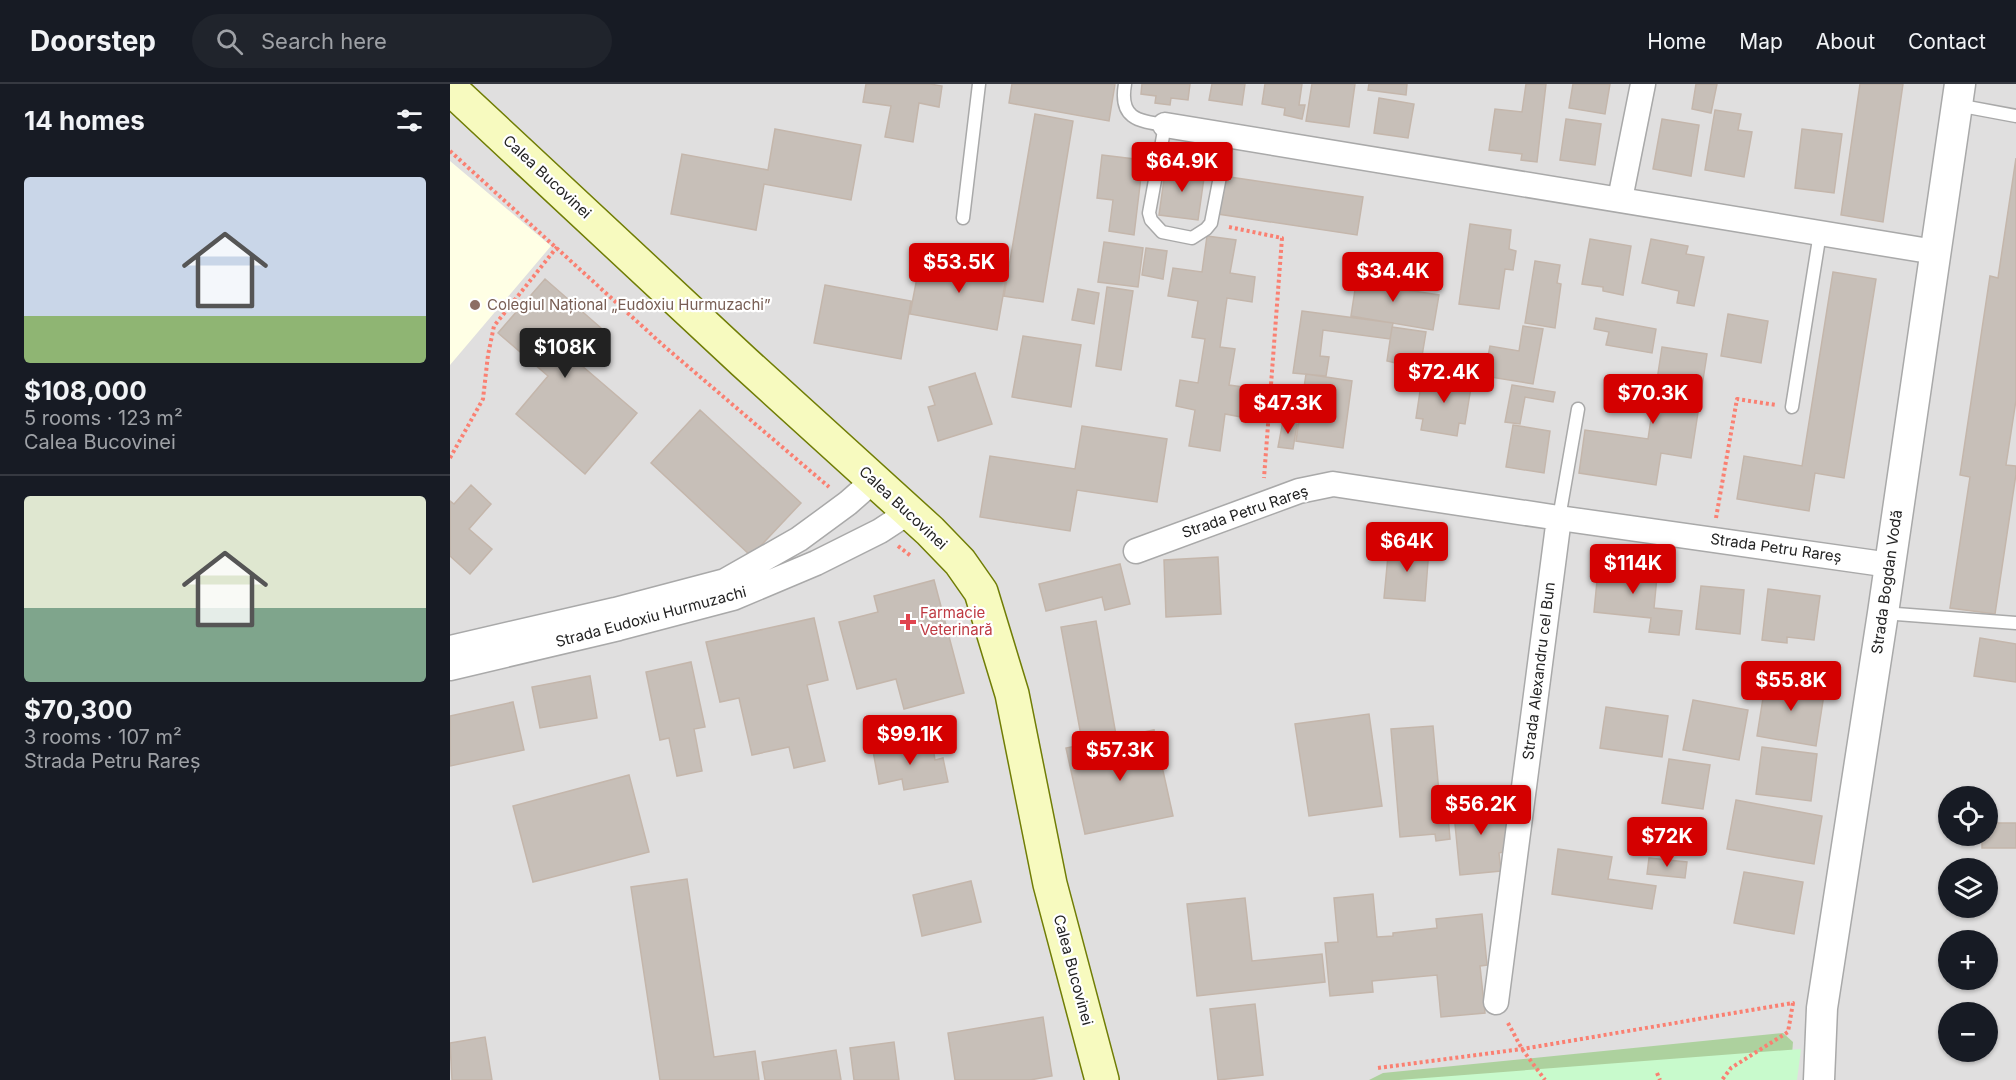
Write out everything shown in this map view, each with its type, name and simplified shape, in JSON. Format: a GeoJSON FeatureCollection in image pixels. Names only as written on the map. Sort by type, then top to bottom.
{"type":"FeatureCollection","features":[{"type":"Feature","properties":{"kind":"main road","name":"Calea Bucovinei"},"geometry":{"type":"LineString","coordinates":[[450,88],[909,513],[960,562],[981,592],[1012,694],[1050,884],[1102,1080]]}},
{"type":"Feature","properties":{"kind":"street"},"geometry":{"type":"LineString","coordinates":[[1620,199],[1643,84]]}},
{"type":"Feature","properties":{"kind":"street","name":"Strada Bogdan Vodă"},"geometry":{"type":"LineString","coordinates":[[1819,1080],[1822,1008],[1883,613],[1958,95]]}},
{"type":"Feature","properties":{"kind":"street"},"geometry":{"type":"LineString","coordinates":[[1165,125],[1935,252]]}},
{"type":"Feature","properties":{"kind":"street","name":"Strada Eudoxiu Hurmuzachi"},"geometry":{"type":"LineString","coordinates":[[450,648],[615,610],[725,581],[799,539],[848,503],[873,481]]}},
{"type":"Feature","properties":{"kind":"street","name":"Strada Petru Rareș"},"geometry":{"type":"LineString","coordinates":[[1136,551],[1299,491],[1333,484],[1559,519],[1890,565]]}},
{"type":"Feature","properties":{"kind":"street","name":"Strada Eudoxiu Hurmuzachi"},"geometry":{"type":"LineString","coordinates":[[450,668],[733,598],[816,563],[880,531],[909,513]]}},
{"type":"Feature","properties":{"kind":"street","name":"Strada Alexandru cel Bun"},"geometry":{"type":"LineString","coordinates":[[1496,1002],[1559,519]]}},
{"type":"Feature","properties":{"kind":"lane"},"geometry":{"type":"LineString","coordinates":[[963,218],[979,84]]}},
{"type":"Feature","properties":{"kind":"lane"},"geometry":{"type":"LineString","coordinates":[[1125,84],[1123,98],[1127,110],[1140,121],[1165,125],[1149,213],[1151,220],[1162,232],[1192,238],[1199,235],[1211,223],[1227,135]]}},
{"type":"Feature","properties":{"kind":"lane"},"geometry":{"type":"LineString","coordinates":[[1958,95],[2016,116]]}},
{"type":"Feature","properties":{"kind":"lane"},"geometry":{"type":"LineString","coordinates":[[1792,407],[1820,233]]}},
{"type":"Feature","properties":{"kind":"lane"},"geometry":{"type":"LineString","coordinates":[[1559,519],[1578,409]]}},
{"type":"Feature","properties":{"kind":"lane"},"geometry":{"type":"LineString","coordinates":[[1883,613],[2016,623]]}},
{"type":"Feature","properties":{"kind":"path"},"geometry":{"type":"LineString","coordinates":[[450,151],[664,346],[848,503]]}},
{"type":"Feature","properties":{"kind":"path"},"geometry":{"type":"LineString","coordinates":[[1211,223],[1282,238],[1262,504]]}},
{"type":"Feature","properties":{"kind":"path"},"geometry":{"type":"LineString","coordinates":[[450,458],[483,399],[494,326],[557,247]]}},
{"type":"Feature","properties":{"kind":"path"},"geometry":{"type":"LineString","coordinates":[[1713,539],[1737,399],[1792,407]]}},
{"type":"Feature","properties":{"kind":"path"},"geometry":{"type":"LineString","coordinates":[[880,531],[914,559]]}},
{"type":"Feature","properties":{"kind":"path"},"geometry":{"type":"LineString","coordinates":[[1496,1002],[1522,1049],[1545,1080]]}},
{"type":"Feature","properties":{"kind":"path"},"geometry":{"type":"LineString","coordinates":[[1378,1068],[1522,1049],[1793,1003],[1788,1032],[1731,1068],[1722,1080]]}},
{"type":"Feature","properties":{"kind":"path"},"geometry":{"type":"LineString","coordinates":[[1657,1073],[1660,1080]]}},
{"type":"Feature","properties":{"kind":"shaded area"},"geometry":{"type":"Polygon","coordinates":[[[450,84],[2016,84],[2016,1080],[450,1080],[450,84]]]}},
{"type":"Feature","properties":{"kind":"shaded area","name":"Colegiul Național „Eudoxiu Hurmuzachi”"},"geometry":{"type":"Polygon","coordinates":[[[450,161],[551,246],[450,365],[450,161]]]}},
{"type":"Feature","properties":{"kind":"green space"},"geometry":{"type":"Polygon","coordinates":[[[1783,1033],[1793,1042],[1790,1080],[1369,1080],[1383,1073],[1783,1033]]]}},
{"type":"Feature","properties":{"kind":"green space"},"geometry":{"type":"Polygon","coordinates":[[[1801,1049],[1797,1080],[1399,1080],[1801,1049]]]}},
{"type":"Feature","properties":{"kind":"building"},"geometry":{"type":"Polygon","coordinates":[[[866,84],[942,86],[939,107],[919,103],[913,142],[885,137],[891,106],[863,102],[866,84]]]}},
{"type":"Feature","properties":{"kind":"building"},"geometry":{"type":"Polygon","coordinates":[[[1012,84],[1115,84],[1109,121],[1009,103],[1012,84]]]}},
{"type":"Feature","properties":{"kind":"building"},"geometry":{"type":"Polygon","coordinates":[[[1142,84],[1190,84],[1188,100],[1171,98],[1170,105],[1155,103],[1156,96],[1141,94],[1142,84]]]}},
{"type":"Feature","properties":{"kind":"building"},"geometry":{"type":"Polygon","coordinates":[[[1212,84],[1245,84],[1242,105],[1209,100],[1212,84]]]}},
{"type":"Feature","properties":{"kind":"building"},"geometry":{"type":"Polygon","coordinates":[[[1265,84],[1302,84],[1299,105],[1305,105],[1302,119],[1284,115],[1285,108],[1262,104],[1265,84]]]}},
{"type":"Feature","properties":{"kind":"building"},"geometry":{"type":"Polygon","coordinates":[[[1312,84],[1355,84],[1349,127],[1306,121],[1312,84]]]}},
{"type":"Feature","properties":{"kind":"building"},"geometry":{"type":"Polygon","coordinates":[[[1369,84],[1407,84],[1406,95],[1368,90],[1369,84]]]}},
{"type":"Feature","properties":{"kind":"building"},"geometry":{"type":"Polygon","coordinates":[[[1526,84],[1546,84],[1537,162],[1521,160],[1522,154],[1489,150],[1495,109],[1522,112],[1526,84]]]}},
{"type":"Feature","properties":{"kind":"building"},"geometry":{"type":"Polygon","coordinates":[[[1573,84],[1610,84],[1605,114],[1569,108],[1573,84]]]}},
{"type":"Feature","properties":{"kind":"building"},"geometry":{"type":"Polygon","coordinates":[[[1696,84],[1717,84],[1711,113],[1692,109],[1696,84]]]}},
{"type":"Feature","properties":{"kind":"building"},"geometry":{"type":"Polygon","coordinates":[[[1860,84],[1903,84],[1883,222],[1841,215],[1860,84]]]}},
{"type":"Feature","properties":{"kind":"building"},"geometry":{"type":"Polygon","coordinates":[[[1379,98],[1414,104],[1408,138],[1374,133],[1379,98]]]}},
{"type":"Feature","properties":{"kind":"building"},"geometry":{"type":"Polygon","coordinates":[[[1715,110],[1741,114],[1738,130],[1752,132],[1744,177],[1705,170],[1715,110]]]}},
{"type":"Feature","properties":{"kind":"building"},"geometry":{"type":"Polygon","coordinates":[[[1035,114],[1073,121],[1043,302],[1004,296],[1035,114]]]}},
{"type":"Feature","properties":{"kind":"building"},"geometry":{"type":"Polygon","coordinates":[[[1566,119],[1601,124],[1595,165],[1560,160],[1566,119]]]}},
{"type":"Feature","properties":{"kind":"building"},"geometry":{"type":"Polygon","coordinates":[[[1662,119],[1699,125],[1691,176],[1653,169],[1662,119]]]}},
{"type":"Feature","properties":{"kind":"building"},"geometry":{"type":"Polygon","coordinates":[[[775,129],[861,145],[851,200],[764,184],[756,230],[671,214],[682,154],[768,170],[775,129]]]}},
{"type":"Feature","properties":{"kind":"building"},"geometry":{"type":"Polygon","coordinates":[[[1802,129],[1842,134],[1834,193],[1795,188],[1802,129]]]}},
{"type":"Feature","properties":{"kind":"building"},"geometry":{"type":"Polygon","coordinates":[[[1102,155],[1143,160],[1134,235],[1109,231],[1113,200],[1097,198],[1102,155]]]}},
{"type":"Feature","properties":{"kind":"building"},"geometry":{"type":"Polygon","coordinates":[[[2016,158],[2016,400],[2006,465],[2016,466],[2016,474],[1995,614],[1950,608],[1970,477],[1960,475],[1990,276],[1998,278],[2016,158]]]}},
{"type":"Feature","properties":{"kind":"building"},"geometry":{"type":"Polygon","coordinates":[[[1166,165],[1205,171],[1198,220],[1159,215],[1166,165]]]}},
{"type":"Feature","properties":{"kind":"building"},"geometry":{"type":"Polygon","coordinates":[[[1223,176],[1363,197],[1357,235],[1218,214],[1223,176]]]}},
{"type":"Feature","properties":{"kind":"building"},"geometry":{"type":"Polygon","coordinates":[[[1470,224],[1511,230],[1509,249],[1516,251],[1513,270],[1505,269],[1499,309],[1459,304],[1470,224]]]}},
{"type":"Feature","properties":{"kind":"building"},"geometry":{"type":"Polygon","coordinates":[[[1207,236],[1236,240],[1230,273],[1255,277],[1252,302],[1227,298],[1220,347],[1235,349],[1229,385],[1257,389],[1252,419],[1225,414],[1220,451],[1189,446],[1195,410],[1176,406],[1180,380],[1198,383],[1205,339],[1192,337],[1198,301],[1168,296],[1173,268],[1202,272],[1207,236]]]}},
{"type":"Feature","properties":{"kind":"building"},"geometry":{"type":"Polygon","coordinates":[[[1590,239],[1631,246],[1623,295],[1603,291],[1603,287],[1582,284],[1590,239]]]}},
{"type":"Feature","properties":{"kind":"building"},"geometry":{"type":"Polygon","coordinates":[[[1651,239],[1688,246],[1686,254],[1704,257],[1694,306],[1677,303],[1679,291],[1642,283],[1651,239]]]}},
{"type":"Feature","properties":{"kind":"building"},"geometry":{"type":"Polygon","coordinates":[[[1104,242],[1143,248],[1138,287],[1098,282],[1104,242]]]}},
{"type":"Feature","properties":{"kind":"building"},"geometry":{"type":"Polygon","coordinates":[[[1146,248],[1167,251],[1163,279],[1142,275],[1146,248]]]}},
{"type":"Feature","properties":{"kind":"building"},"geometry":{"type":"Polygon","coordinates":[[[921,257],[1007,273],[997,330],[910,314],[921,257]]]}},
{"type":"Feature","properties":{"kind":"building"},"geometry":{"type":"Polygon","coordinates":[[[1535,261],[1560,265],[1557,283],[1561,284],[1555,328],[1525,323],[1535,261]]]}},
{"type":"Feature","properties":{"kind":"building"},"geometry":{"type":"Polygon","coordinates":[[[1358,270],[1378,273],[1376,281],[1394,284],[1393,288],[1439,295],[1433,330],[1351,316],[1358,270]]]}},
{"type":"Feature","properties":{"kind":"building"},"geometry":{"type":"Polygon","coordinates":[[[1833,272],[1876,279],[1844,478],[1815,473],[1809,511],[1737,499],[1744,456],[1802,466],[1833,272]]]}},
{"type":"Feature","properties":{"kind":"building"},"geometry":{"type":"Polygon","coordinates":[[[545,279],[601,328],[574,359],[637,413],[585,474],[516,414],[548,376],[498,333],[545,279]]]}},
{"type":"Feature","properties":{"kind":"building"},"geometry":{"type":"Polygon","coordinates":[[[825,285],[911,301],[901,359],[814,343],[825,285]]]}},
{"type":"Feature","properties":{"kind":"building"},"geometry":{"type":"Polygon","coordinates":[[[1107,287],[1133,291],[1121,370],[1096,366],[1107,287]]]}},
{"type":"Feature","properties":{"kind":"building"},"geometry":{"type":"Polygon","coordinates":[[[1078,289],[1099,293],[1094,324],[1072,320],[1078,289]]]}},
{"type":"Feature","properties":{"kind":"building"},"geometry":{"type":"Polygon","coordinates":[[[1302,311],[1393,323],[1390,339],[1323,330],[1320,356],[1329,357],[1326,376],[1293,373],[1302,311]]]}},
{"type":"Feature","properties":{"kind":"building"},"geometry":{"type":"Polygon","coordinates":[[[1728,314],[1768,321],[1761,363],[1721,356],[1728,314]]]}},
{"type":"Feature","properties":{"kind":"building"},"geometry":{"type":"Polygon","coordinates":[[[1596,318],[1656,329],[1652,353],[1606,345],[1609,332],[1594,329],[1596,318]]]}},
{"type":"Feature","properties":{"kind":"building"},"geometry":{"type":"Polygon","coordinates":[[[1523,326],[1543,329],[1533,384],[1484,376],[1490,346],[1519,351],[1523,326]]]}},
{"type":"Feature","properties":{"kind":"building"},"geometry":{"type":"Polygon","coordinates":[[[1392,327],[1426,332],[1421,362],[1397,358],[1396,363],[1387,361],[1392,327]]]}},
{"type":"Feature","properties":{"kind":"building"},"geometry":{"type":"Polygon","coordinates":[[[1023,336],[1081,345],[1071,407],[1012,397],[1023,336]]]}},
{"type":"Feature","properties":{"kind":"building"},"geometry":{"type":"Polygon","coordinates":[[[1662,347],[1707,354],[1691,458],[1661,453],[1656,485],[1579,473],[1585,430],[1648,439],[1662,347]]]}},
{"type":"Feature","properties":{"kind":"building"},"geometry":{"type":"Polygon","coordinates":[[[1450,372],[1473,375],[1465,424],[1459,423],[1457,436],[1421,430],[1423,419],[1416,418],[1422,378],[1448,382],[1450,372]]]}},
{"type":"Feature","properties":{"kind":"building"},"geometry":{"type":"Polygon","coordinates":[[[975,373],[992,424],[938,441],[928,407],[935,405],[929,387],[975,373]]]}},
{"type":"Feature","properties":{"kind":"building"},"geometry":{"type":"Polygon","coordinates":[[[1306,374],[1352,381],[1343,448],[1296,441],[1306,374]]]}},
{"type":"Feature","properties":{"kind":"building"},"geometry":{"type":"Polygon","coordinates":[[[1512,385],[1555,392],[1553,402],[1525,397],[1520,424],[1505,422],[1512,385]]]}},
{"type":"Feature","properties":{"kind":"building"},"geometry":{"type":"Polygon","coordinates":[[[700,410],[801,503],[751,556],[651,463],[700,410]]]}},
{"type":"Feature","properties":{"kind":"building"},"geometry":{"type":"Polygon","coordinates":[[[1283,421],[1297,424],[1293,449],[1278,447],[1283,421]]]}},
{"type":"Feature","properties":{"kind":"building"},"geometry":{"type":"Polygon","coordinates":[[[1513,425],[1550,431],[1544,473],[1506,467],[1513,425]]]}},
{"type":"Feature","properties":{"kind":"building"},"geometry":{"type":"Polygon","coordinates":[[[1082,426],[1167,439],[1157,502],[1077,490],[1070,531],[980,517],[990,456],[1075,469],[1082,426]]]}},
{"type":"Feature","properties":{"kind":"building"},"geometry":{"type":"Polygon","coordinates":[[[471,485],[491,504],[469,529],[492,549],[470,574],[450,556],[450,501],[454,504],[471,485]]]}},
{"type":"Feature","properties":{"kind":"building"},"geometry":{"type":"Polygon","coordinates":[[[1389,545],[1429,549],[1425,601],[1384,598],[1389,545]]]}},
{"type":"Feature","properties":{"kind":"building"},"geometry":{"type":"Polygon","coordinates":[[[1218,557],[1221,614],[1166,617],[1164,560],[1218,557]]]}},
{"type":"Feature","properties":{"kind":"building"},"geometry":{"type":"Polygon","coordinates":[[[1599,560],[1658,566],[1654,608],[1682,611],[1679,635],[1649,632],[1651,618],[1594,612],[1599,560]]]}},
{"type":"Feature","properties":{"kind":"building"},"geometry":{"type":"Polygon","coordinates":[[[1120,564],[1130,604],[1105,610],[1102,597],[1046,611],[1039,584],[1120,564]]]}},
{"type":"Feature","properties":{"kind":"building"},"geometry":{"type":"Polygon","coordinates":[[[934,580],[964,693],[904,709],[896,679],[857,689],[839,622],[878,612],[874,596],[934,580]]]}},
{"type":"Feature","properties":{"kind":"building"},"geometry":{"type":"Polygon","coordinates":[[[1701,586],[1744,590],[1740,634],[1696,629],[1701,586]]]}},
{"type":"Feature","properties":{"kind":"building"},"geometry":{"type":"Polygon","coordinates":[[[1768,589],[1820,596],[1814,640],[1787,637],[1787,643],[1762,640],[1768,589]]]}},
{"type":"Feature","properties":{"kind":"building"},"geometry":{"type":"Polygon","coordinates":[[[814,618],[828,680],[807,685],[825,761],[794,768],[789,747],[752,755],[739,698],[720,702],[706,642],[814,618]]]}},
{"type":"Feature","properties":{"kind":"building"},"geometry":{"type":"Polygon","coordinates":[[[1096,621],[1116,735],[1082,741],[1061,627],[1096,621]]]}},
{"type":"Feature","properties":{"kind":"building"},"geometry":{"type":"Polygon","coordinates":[[[1980,638],[2016,644],[2016,682],[1974,676],[1980,638]]]}},
{"type":"Feature","properties":{"kind":"building"},"geometry":{"type":"Polygon","coordinates":[[[691,662],[705,727],[694,729],[702,771],[677,776],[669,738],[660,740],[646,672],[691,662]]]}},
{"type":"Feature","properties":{"kind":"building"},"geometry":{"type":"Polygon","coordinates":[[[590,676],[597,718],[540,728],[532,687],[590,676]]]}},
{"type":"Feature","properties":{"kind":"building"},"geometry":{"type":"Polygon","coordinates":[[[1766,679],[1825,688],[1816,746],[1757,736],[1766,679]]]}},
{"type":"Feature","properties":{"kind":"building"},"geometry":{"type":"Polygon","coordinates":[[[1693,700],[1748,710],[1739,760],[1683,750],[1693,700]]]}},
{"type":"Feature","properties":{"kind":"building"},"geometry":{"type":"Polygon","coordinates":[[[513,702],[524,750],[450,766],[450,716],[513,702]]]}},
{"type":"Feature","properties":{"kind":"building"},"geometry":{"type":"Polygon","coordinates":[[[1606,707],[1668,716],[1662,757],[1600,748],[1606,707]]]}},
{"type":"Feature","properties":{"kind":"building"},"geometry":{"type":"Polygon","coordinates":[[[1369,714],[1382,806],[1309,816],[1295,724],[1369,714]]]}},
{"type":"Feature","properties":{"kind":"building"},"geometry":{"type":"Polygon","coordinates":[[[1433,726],[1439,793],[1446,792],[1450,839],[1436,841],[1435,834],[1400,837],[1391,729],[1433,726]]]}},
{"type":"Feature","properties":{"kind":"building"},"geometry":{"type":"Polygon","coordinates":[[[1154,730],[1173,816],[1085,834],[1066,748],[1154,730]]]}},
{"type":"Feature","properties":{"kind":"building"},"geometry":{"type":"Polygon","coordinates":[[[932,740],[935,760],[943,758],[948,782],[904,790],[902,779],[879,784],[873,751],[932,740]]]}},
{"type":"Feature","properties":{"kind":"building"},"geometry":{"type":"Polygon","coordinates":[[[1762,747],[1817,754],[1811,801],[1756,794],[1762,747]]]}},
{"type":"Feature","properties":{"kind":"building"},"geometry":{"type":"Polygon","coordinates":[[[1669,759],[1710,765],[1703,809],[1662,803],[1669,759]]]}},
{"type":"Feature","properties":{"kind":"building"},"geometry":{"type":"Polygon","coordinates":[[[629,775],[649,852],[533,882],[513,806],[629,775]]]}},
{"type":"Feature","properties":{"kind":"building"},"geometry":{"type":"Polygon","coordinates":[[[1736,800],[1822,816],[1814,864],[1727,849],[1736,800]]]}},
{"type":"Feature","properties":{"kind":"building"},"geometry":{"type":"Polygon","coordinates":[[[1511,803],[1503,852],[1499,853],[1501,871],[1460,875],[1453,804],[1511,803]]]}},
{"type":"Feature","properties":{"kind":"building"},"geometry":{"type":"Polygon","coordinates":[[[1998,823],[2016,823],[2016,848],[1982,848],[1982,846],[1998,846],[1998,823]]]}},
{"type":"Feature","properties":{"kind":"building"},"geometry":{"type":"Polygon","coordinates":[[[1558,849],[1612,857],[1608,879],[1656,886],[1652,909],[1552,894],[1558,849]]]}},
{"type":"Feature","properties":{"kind":"building"},"geometry":{"type":"Polygon","coordinates":[[[1649,858],[1687,862],[1685,878],[1647,874],[1649,858]]]}},
{"type":"Feature","properties":{"kind":"building"},"geometry":{"type":"Polygon","coordinates":[[[1744,872],[1803,882],[1794,934],[1734,923],[1744,872]]]}},
{"type":"Feature","properties":{"kind":"building"},"geometry":{"type":"Polygon","coordinates":[[[687,879],[714,1057],[755,1051],[759,1080],[660,1080],[631,887],[687,879]]]}},
{"type":"Feature","properties":{"kind":"building"},"geometry":{"type":"Polygon","coordinates":[[[971,881],[981,922],[922,936],[913,895],[971,881]]]}},
{"type":"Feature","properties":{"kind":"building"},"geometry":{"type":"Polygon","coordinates":[[[1373,894],[1377,937],[1437,928],[1436,919],[1482,914],[1487,965],[1480,966],[1485,1013],[1441,1017],[1437,975],[1372,981],[1373,992],[1330,996],[1325,943],[1338,942],[1334,898],[1373,894]]]}},
{"type":"Feature","properties":{"kind":"building"},"geometry":{"type":"Polygon","coordinates":[[[1245,898],[1252,961],[1322,954],[1325,982],[1197,996],[1187,904],[1245,898]]]}},
{"type":"Feature","properties":{"kind":"building"},"geometry":{"type":"Polygon","coordinates":[[[1255,1004],[1263,1075],[1218,1080],[1210,1009],[1255,1004]]]}},
{"type":"Feature","properties":{"kind":"building"},"geometry":{"type":"Polygon","coordinates":[[[1043,1017],[1052,1076],[1030,1080],[955,1080],[948,1033],[1043,1017]]]}},
{"type":"Feature","properties":{"kind":"building"},"geometry":{"type":"Polygon","coordinates":[[[485,1037],[492,1080],[452,1080],[450,1043],[485,1037]]]}},
{"type":"Feature","properties":{"kind":"building"},"geometry":{"type":"Polygon","coordinates":[[[894,1042],[899,1080],[854,1080],[850,1048],[894,1042]]]}},
{"type":"Feature","properties":{"kind":"building"},"geometry":{"type":"Polygon","coordinates":[[[836,1050],[841,1080],[765,1080],[762,1062],[836,1050]]]}},
{"type":"Feature","properties":{"kind":"place","name":"Colegiul Național „Eudoxiu Hurmuzachi”"},"geometry":{"type":"Point","coordinates":[475,305]}},
{"type":"Feature","properties":{"kind":"place","name":"Farmacie Veterinară"},"geometry":{"type":"Point","coordinates":[908,622]}}]}
